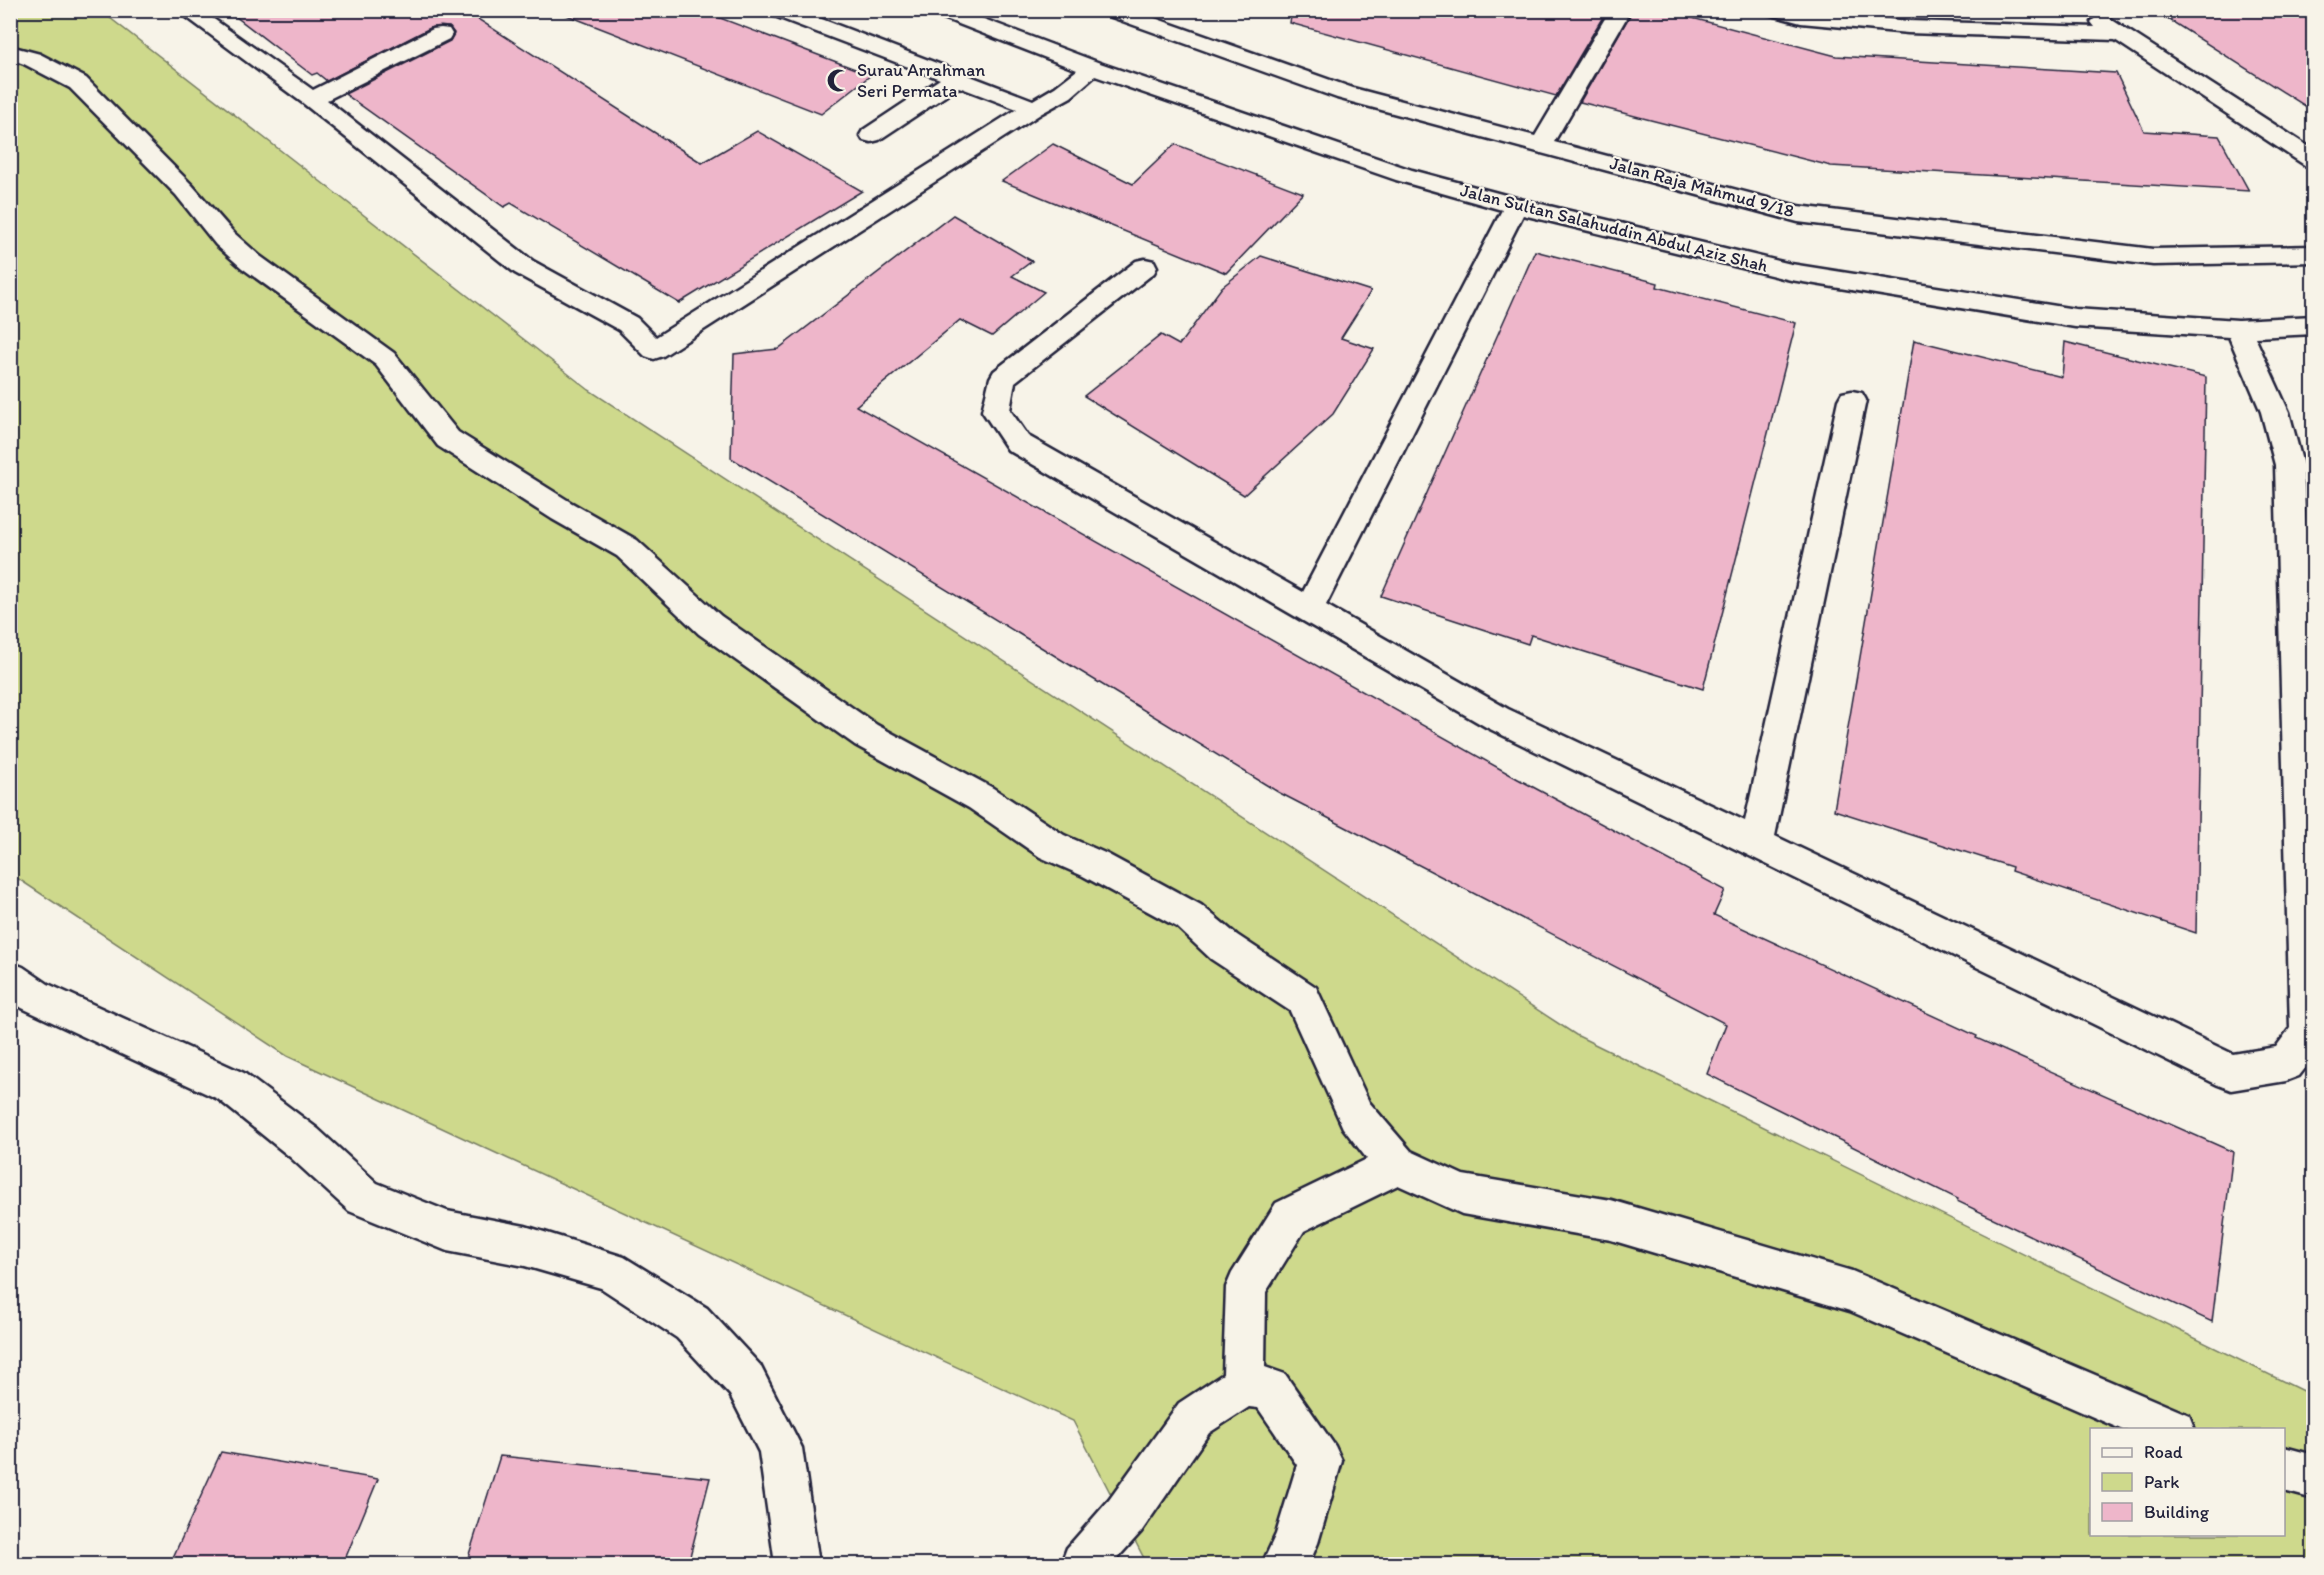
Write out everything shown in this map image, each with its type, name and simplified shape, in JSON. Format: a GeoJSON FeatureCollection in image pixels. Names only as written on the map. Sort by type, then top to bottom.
{"type":"FeatureCollection","features":[{"type":"Feature","properties":{"kind":"street"},"geometry":{"type":"LineString","coordinates":[[187,10],[312,99],[524,267],[628,324],[654,350],[1034,108],[1063,92],[1092,68]]}},
{"type":"Feature","properties":{"kind":"street"},"geometry":{"type":"LineString","coordinates":[[776,10],[826,27],[1034,108]]}},
{"type":"Feature","properties":{"kind":"street","name":"Jalan Sultan Salahuddin Abdul Aziz Shah"},"geometry":{"type":"LineString","coordinates":[[940,10],[1092,68],[1404,175],[1516,206],[1791,272],[2075,318],[2238,329],[2313,325]]}},
{"type":"Feature","properties":{"kind":"street","name":"Jalan Raja Mahmud 9/18"},"geometry":{"type":"LineString","coordinates":[[1110,10],[1345,93],[1798,214],[2153,257],[2313,254]]}},
{"type":"Feature","properties":{"kind":"street"},"geometry":{"type":"LineString","coordinates":[[1541,145],[1621,10]]}},
{"type":"Feature","properties":{"kind":"street"},"geometry":{"type":"LineString","coordinates":[[1775,10],[1801,17],[1908,27],[2120,34]]}},
{"type":"Feature","properties":{"kind":"street"},"geometry":{"type":"LineString","coordinates":[[2085,10],[2313,161]]}},
{"type":"Feature","properties":{"kind":"street"},"geometry":{"type":"LineString","coordinates":[[312,99],[441,34]]}},
{"type":"Feature","properties":{"kind":"street"},"geometry":{"type":"LineString","coordinates":[[10,52],[32,59],[78,83],[184,190],[225,239],[251,262],[385,359],[448,439],[562,511],[627,548],[710,625],[866,735],[981,798],[1052,846],[1095,865],[1189,916],[1224,947],[1303,999],[1356,1115],[1397,1165],[1462,1194],[1611,1220],[1852,1291],[2169,1428]]}},
{"type":"Feature","properties":{"kind":"street"},"geometry":{"type":"LineString","coordinates":[[871,135],[957,78]]}},
{"type":"Feature","properties":{"kind":"street"},"geometry":{"type":"LineString","coordinates":[[1308,611],[1516,206]]}},
{"type":"Feature","properties":{"kind":"street"},"geometry":{"type":"LineString","coordinates":[[1145,267],[1003,378],[996,411],[1018,443],[1497,718],[2231,1072],[2286,1063],[2309,1033],[2289,465],[2275,412],[2238,329]]}},
{"type":"Feature","properties":{"kind":"street"},"geometry":{"type":"LineString","coordinates":[[1757,842],[1852,400]]}},
{"type":"Feature","properties":{"kind":"street"},"geometry":{"type":"LineString","coordinates":[[10,979],[34,996],[231,1086],[304,1143],[363,1197],[447,1231],[525,1246],[610,1271],[692,1323],[745,1380],[780,1448],[797,1564]]}},
{"type":"Feature","properties":{"kind":"street"},"geometry":{"type":"LineString","coordinates":[[1244,1385],[1246,1287],[1290,1217],[1397,1165]]}},
{"type":"Feature","properties":{"kind":"street"},"geometry":{"type":"LineString","coordinates":[[1083,1564],[1125,1516],[1194,1418],[1244,1385],[1270,1389],[1320,1461],[1296,1543],[1284,1564]]}},
{"type":"Feature","properties":{"kind":"street"},"geometry":{"type":"LineString","coordinates":[[2285,1469],[2313,1477]]}},
{"type":"Feature","properties":{"kind":"green space"},"geometry":{"type":"Polygon","coordinates":[[[10,11],[101,11],[589,390],[1576,1035],[2313,1396],[2313,1564],[1147,1564],[1073,1421],[287,1056],[11,874],[10,11]]]}},
{"type":"Feature","properties":{"kind":"building"},"geometry":{"type":"Polygon","coordinates":[[[227,10],[464,10],[702,163],[757,131],[862,191],[679,303],[511,203],[504,207],[345,94],[450,41],[454,33],[449,27],[432,27],[327,81],[317,73],[312,75],[227,10]]]}},
{"type":"Feature","properties":{"kind":"building"},"geometry":{"type":"Polygon","coordinates":[[[565,10],[699,10],[871,75],[821,114],[564,14],[565,10]]]}},
{"type":"Feature","properties":{"kind":"building"},"geometry":{"type":"Polygon","coordinates":[[[1292,10],[1607,10],[1556,96],[1290,23],[1292,10]]]}},
{"type":"Feature","properties":{"kind":"building"},"geometry":{"type":"Polygon","coordinates":[[[1633,10],[1662,10],[1836,56],[2116,73],[2144,131],[2219,136],[2249,191],[1831,166],[1580,102],[1633,10]]]}},
{"type":"Feature","properties":{"kind":"building"},"geometry":{"type":"Polygon","coordinates":[[[2154,10],[2313,10],[2313,111],[2154,10]]]}},
{"type":"Feature","properties":{"kind":"building"},"geometry":{"type":"Polygon","coordinates":[[[1053,144],[1133,184],[1175,144],[1303,193],[1226,273],[1002,181],[1053,144]]]}},
{"type":"Feature","properties":{"kind":"building"},"geometry":{"type":"Polygon","coordinates":[[[953,215],[1032,261],[1012,276],[1044,292],[992,336],[960,320],[856,406],[1518,779],[1725,890],[1714,915],[1977,1036],[1976,1038],[2233,1152],[2212,1322],[1957,1201],[1958,1199],[1707,1074],[1726,1024],[1278,792],[731,458],[734,354],[778,349],[953,215]]]}},
{"type":"Feature","properties":{"kind":"building"},"geometry":{"type":"Polygon","coordinates":[[[1535,251],[1658,283],[1657,287],[1796,323],[1703,689],[1531,635],[1528,644],[1381,596],[1535,251]]]}},
{"type":"Feature","properties":{"kind":"building"},"geometry":{"type":"Polygon","coordinates":[[[1261,256],[1371,291],[1341,338],[1374,349],[1333,414],[1244,495],[1084,396],[1161,335],[1179,345],[1222,287],[1261,256]]]}},
{"type":"Feature","properties":{"kind":"building"},"geometry":{"type":"Polygon","coordinates":[[[1914,340],[2062,377],[2065,342],[2206,377],[2196,933],[2011,871],[2012,867],[1834,810],[1914,340]]]}},
{"type":"Feature","properties":{"kind":"building"},"geometry":{"type":"Polygon","coordinates":[[[221,1452],[378,1479],[343,1564],[170,1564],[221,1452]]]}},
{"type":"Feature","properties":{"kind":"building"},"geometry":{"type":"Polygon","coordinates":[[[500,1456],[710,1478],[688,1564],[466,1564],[500,1456]]]}},
{"type":"Feature","properties":{"kind":"place","name":"Surau Arrahman Seri Permata"},"geometry":{"type":"Point","coordinates":[839,80]}}]}
